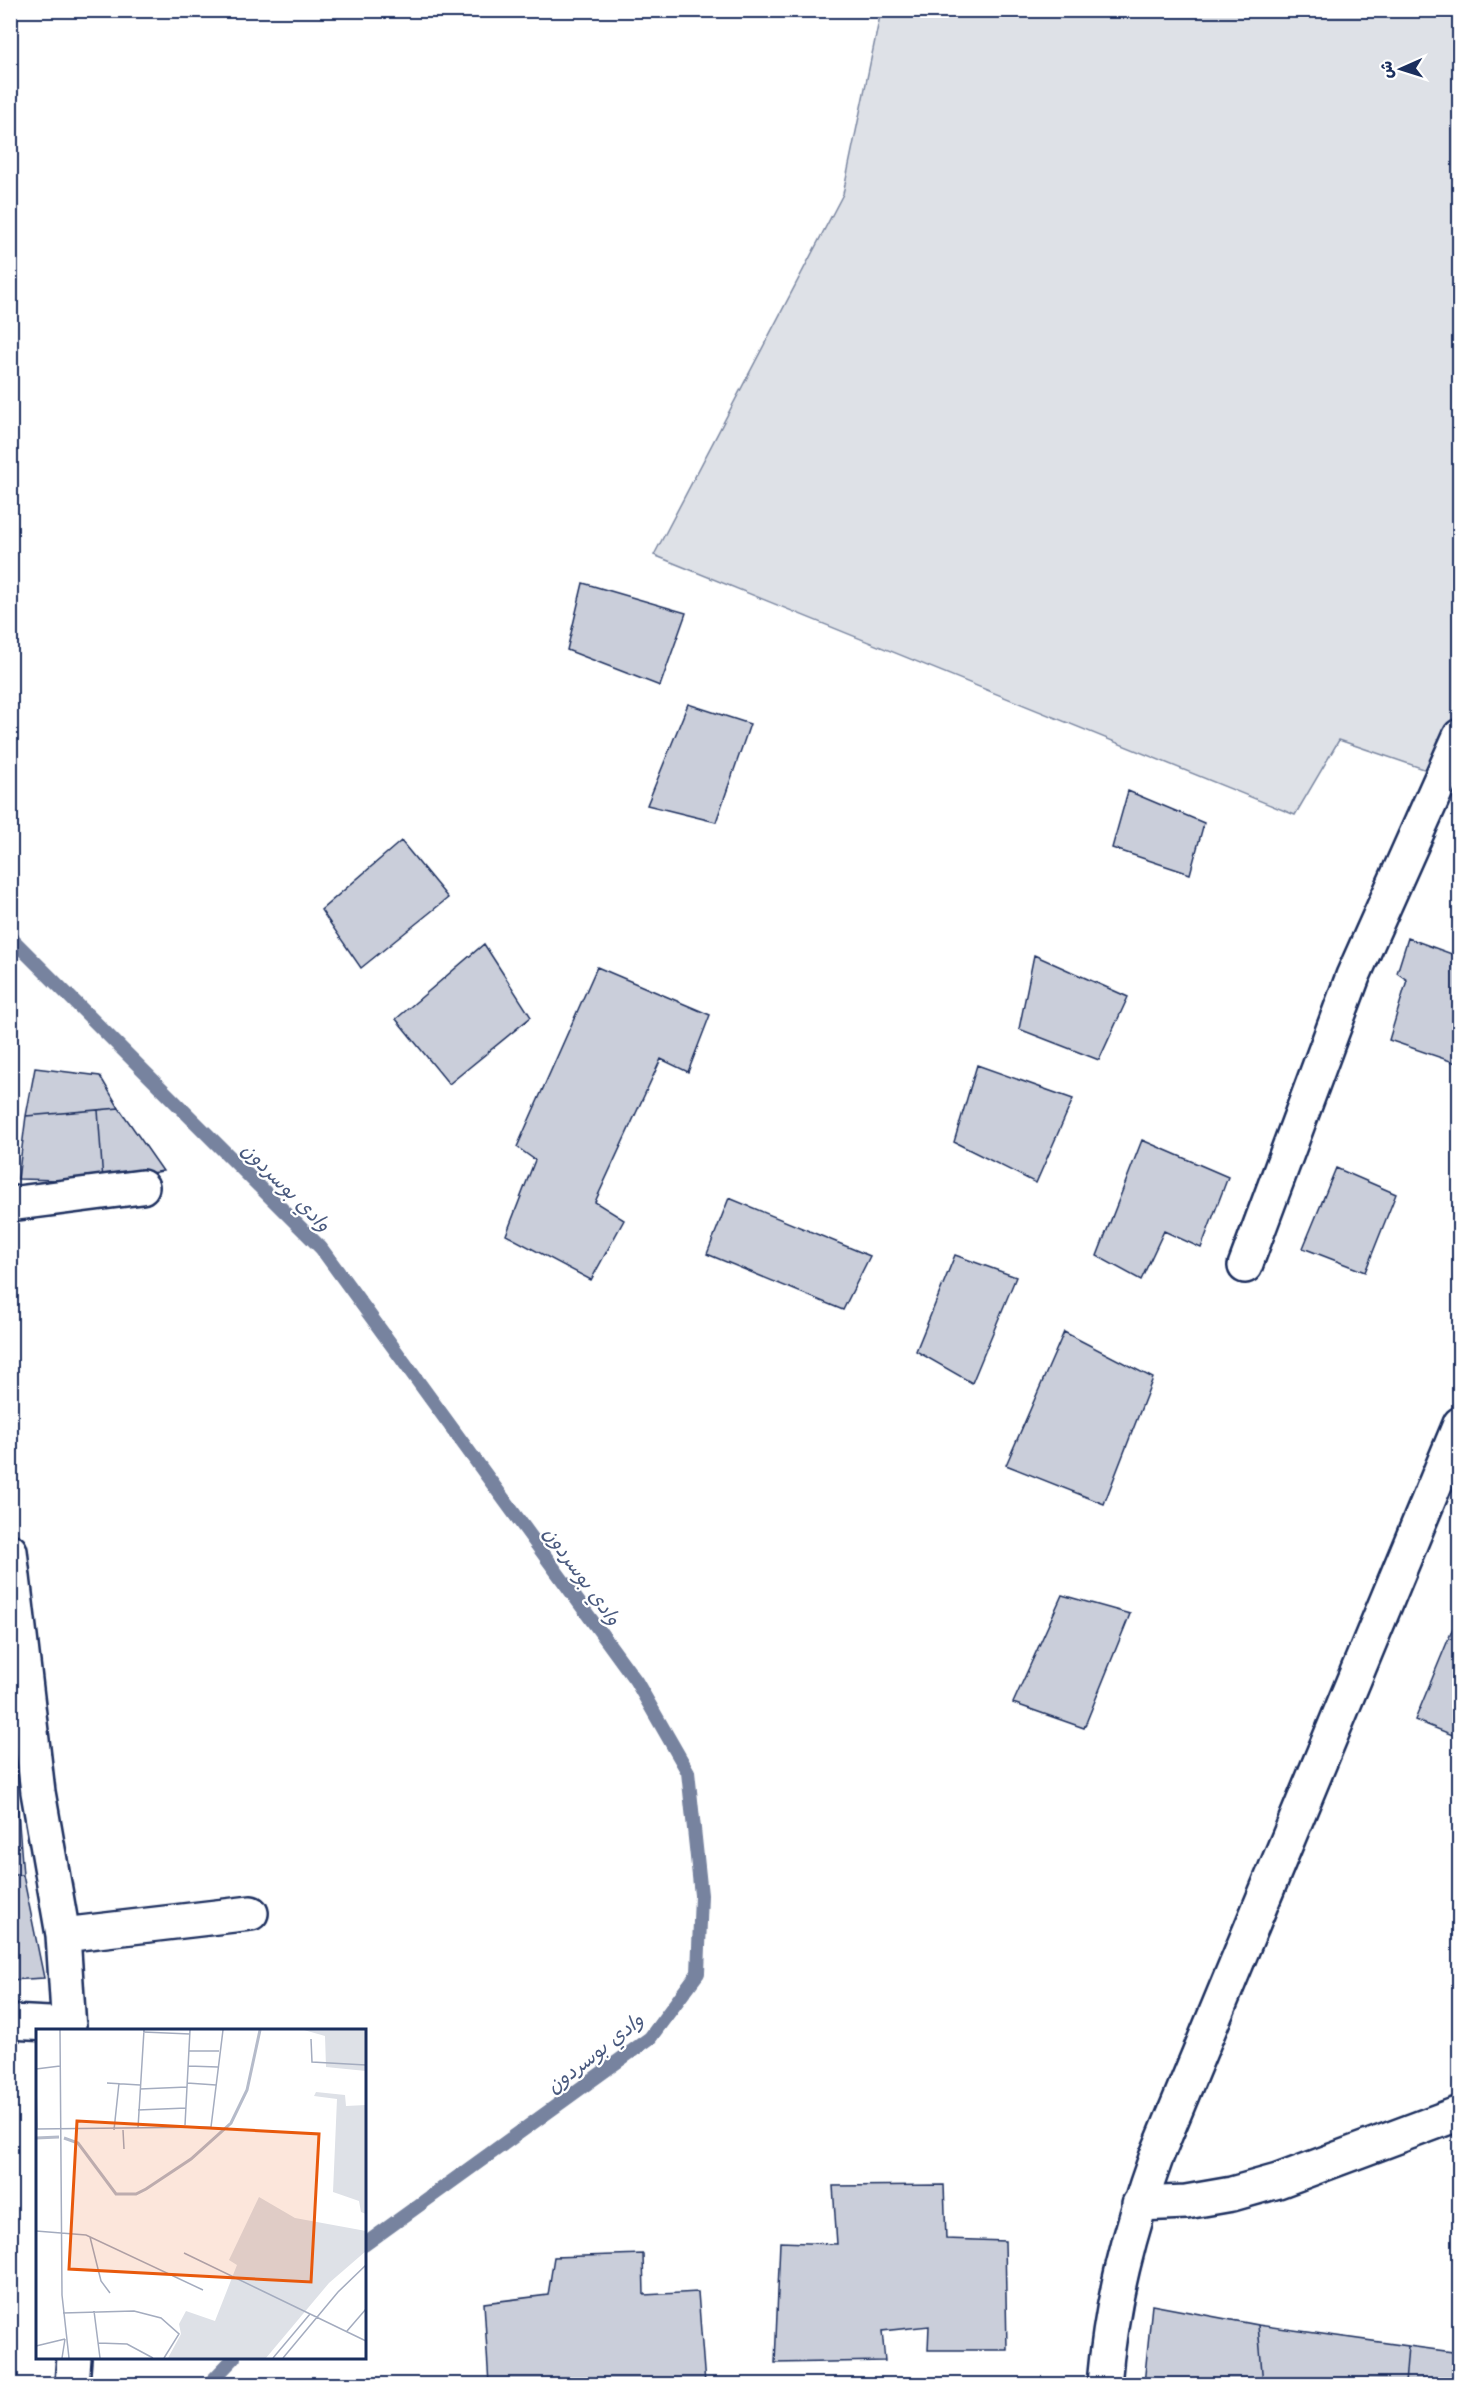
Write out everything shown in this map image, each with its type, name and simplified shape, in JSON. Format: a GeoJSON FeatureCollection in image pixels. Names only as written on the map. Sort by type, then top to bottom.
{"type":"FeatureCollection","features":[{"type":"Feature","properties":{"kind":"street"},"geometry":{"type":"LineString","coordinates":[[1245,1266],[1353,976],[1460,736]]}},
{"type":"Feature","properties":{"kind":"street"},"geometry":{"type":"LineString","coordinates":[[10,1204],[142,1187]]}},
{"type":"Feature","properties":{"kind":"street"},"geometry":{"type":"LineString","coordinates":[[1104,2385],[1109,2331],[1126,2244],[1157,2155],[1460,1424]]}},
{"type":"Feature","properties":{"kind":"street"},"geometry":{"type":"LineString","coordinates":[[10,1551],[24,1792],[63,1935],[69,2028],[10,2022]]}},
{"type":"Feature","properties":{"kind":"street"},"geometry":{"type":"LineString","coordinates":[[63,1935],[251,1913]]}},
{"type":"Feature","properties":{"kind":"street"},"geometry":{"type":"LineString","coordinates":[[1139,2205],[1186,2202],[1255,2188],[1460,2113]]}},
{"type":"Feature","properties":{"kind":"street"},"geometry":{"type":"LineString","coordinates":[[72,2385],[74,2359]]}},
{"type":"Feature","properties":{"kind":"shaded area"},"geometry":{"type":"Polygon","coordinates":[[[881,11],[1459,11],[1459,781],[1339,740],[1295,815],[654,555],[843,194],[881,11]]]}},
{"type":"Feature","properties":{"kind":"building"},"geometry":{"type":"Polygon","coordinates":[[[583,583],[686,613],[660,686],[567,650],[583,583]]]}},
{"type":"Feature","properties":{"kind":"building"},"geometry":{"type":"Polygon","coordinates":[[[688,704],[750,724],[716,822],[647,805],[688,704]]]}},
{"type":"Feature","properties":{"kind":"building"},"geometry":{"type":"Polygon","coordinates":[[[1128,791],[1204,823],[1190,874],[1112,848],[1128,791]]]}},
{"type":"Feature","properties":{"kind":"building"},"geometry":{"type":"Polygon","coordinates":[[[401,841],[448,898],[361,968],[321,910],[401,841]]]}},
{"type":"Feature","properties":{"kind":"building"},"geometry":{"type":"Polygon","coordinates":[[[1408,938],[1460,957],[1459,1064],[1389,1040],[1407,980],[1397,973],[1408,938]]]}},
{"type":"Feature","properties":{"kind":"building"},"geometry":{"type":"Polygon","coordinates":[[[484,944],[531,1017],[449,1084],[396,1019],[484,944]]]}},
{"type":"Feature","properties":{"kind":"building"},"geometry":{"type":"Polygon","coordinates":[[[1034,955],[1128,997],[1099,1060],[1019,1029],[1034,955]]]}},
{"type":"Feature","properties":{"kind":"building"},"geometry":{"type":"Polygon","coordinates":[[[597,967],[710,1015],[688,1072],[661,1059],[595,1202],[624,1220],[591,1280],[506,1235],[535,1160],[517,1147],[597,967]]]}},
{"type":"Feature","properties":{"kind":"building"},"geometry":{"type":"Polygon","coordinates":[[[977,1065],[1073,1099],[1036,1183],[954,1142],[977,1065]]]}},
{"type":"Feature","properties":{"kind":"building"},"geometry":{"type":"Polygon","coordinates":[[[35,1068],[100,1076],[119,1108],[26,1116],[35,1068]]]}},
{"type":"Feature","properties":{"kind":"building"},"geometry":{"type":"Polygon","coordinates":[[[119,1108],[163,1171],[103,1181],[98,1110],[119,1108]]]}},
{"type":"Feature","properties":{"kind":"building"},"geometry":{"type":"Polygon","coordinates":[[[98,1110],[103,1181],[18,1179],[26,1116],[98,1110]]]}},
{"type":"Feature","properties":{"kind":"building"},"geometry":{"type":"Polygon","coordinates":[[[1142,1140],[1228,1177],[1201,1248],[1164,1231],[1141,1280],[1097,1256],[1142,1140]]]}},
{"type":"Feature","properties":{"kind":"building"},"geometry":{"type":"Polygon","coordinates":[[[1336,1168],[1396,1194],[1365,1272],[1303,1248],[1336,1168]]]}},
{"type":"Feature","properties":{"kind":"building"},"geometry":{"type":"Polygon","coordinates":[[[729,1198],[870,1256],[843,1310],[707,1254],[729,1198]]]}},
{"type":"Feature","properties":{"kind":"building"},"geometry":{"type":"Polygon","coordinates":[[[955,1255],[1016,1277],[972,1383],[916,1351],[955,1255]]]}},
{"type":"Feature","properties":{"kind":"building"},"geometry":{"type":"Polygon","coordinates":[[[1064,1332],[1153,1378],[1104,1504],[1006,1465],[1064,1332]]]}},
{"type":"Feature","properties":{"kind":"building"},"geometry":{"type":"Polygon","coordinates":[[[1062,1595],[1130,1614],[1084,1728],[1013,1703],[1062,1595]]]}},
{"type":"Feature","properties":{"kind":"building"},"geometry":{"type":"Polygon","coordinates":[[[1460,1611],[1460,1738],[1415,1720],[1460,1611]]]}},
{"type":"Feature","properties":{"kind":"building"},"geometry":{"type":"Polygon","coordinates":[[[10,1799],[17,1799],[23,1875],[10,1875],[10,1799]]]}},
{"type":"Feature","properties":{"kind":"building"},"geometry":{"type":"Polygon","coordinates":[[[10,1875],[23,1875],[44,1978],[10,1980],[10,1875]]]}},
{"type":"Feature","properties":{"kind":"building"},"geometry":{"type":"Polygon","coordinates":[[[944,2185],[946,2239],[1005,2241],[1007,2350],[928,2350],[929,2326],[882,2331],[885,2361],[775,2363],[780,2242],[837,2244],[833,2186],[944,2185]]]}},
{"type":"Feature","properties":{"kind":"building"},"geometry":{"type":"Polygon","coordinates":[[[643,2254],[644,2295],[698,2292],[705,2384],[489,2384],[484,2303],[548,2295],[554,2257],[643,2254]]]}},
{"type":"Feature","properties":{"kind":"building"},"geometry":{"type":"Polygon","coordinates":[[[1152,2305],[1258,2325],[1263,2384],[1144,2384],[1152,2305]]]}},
{"type":"Feature","properties":{"kind":"building"},"geometry":{"type":"Polygon","coordinates":[[[1258,2325],[1408,2346],[1405,2384],[1263,2384],[1258,2325]]]}},
{"type":"Feature","properties":{"kind":"building"},"geometry":{"type":"Polygon","coordinates":[[[1408,2346],[1460,2353],[1460,2384],[1405,2384],[1408,2346]]]}},
{"type":"Feature","properties":{"kind":"waterway","name":"وادي بوسردون"},"geometry":{"type":"LineString","coordinates":[[10,937],[321,1248],[636,1681],[688,1772],[701,1895],[698,1973],[650,2038],[366,2244]]}},
{"type":"Feature","properties":{"kind":"waterway","name":"وادي بوسردون"},"geometry":{"type":"LineString","coordinates":[[209,2384],[233,2359]]}}]}
